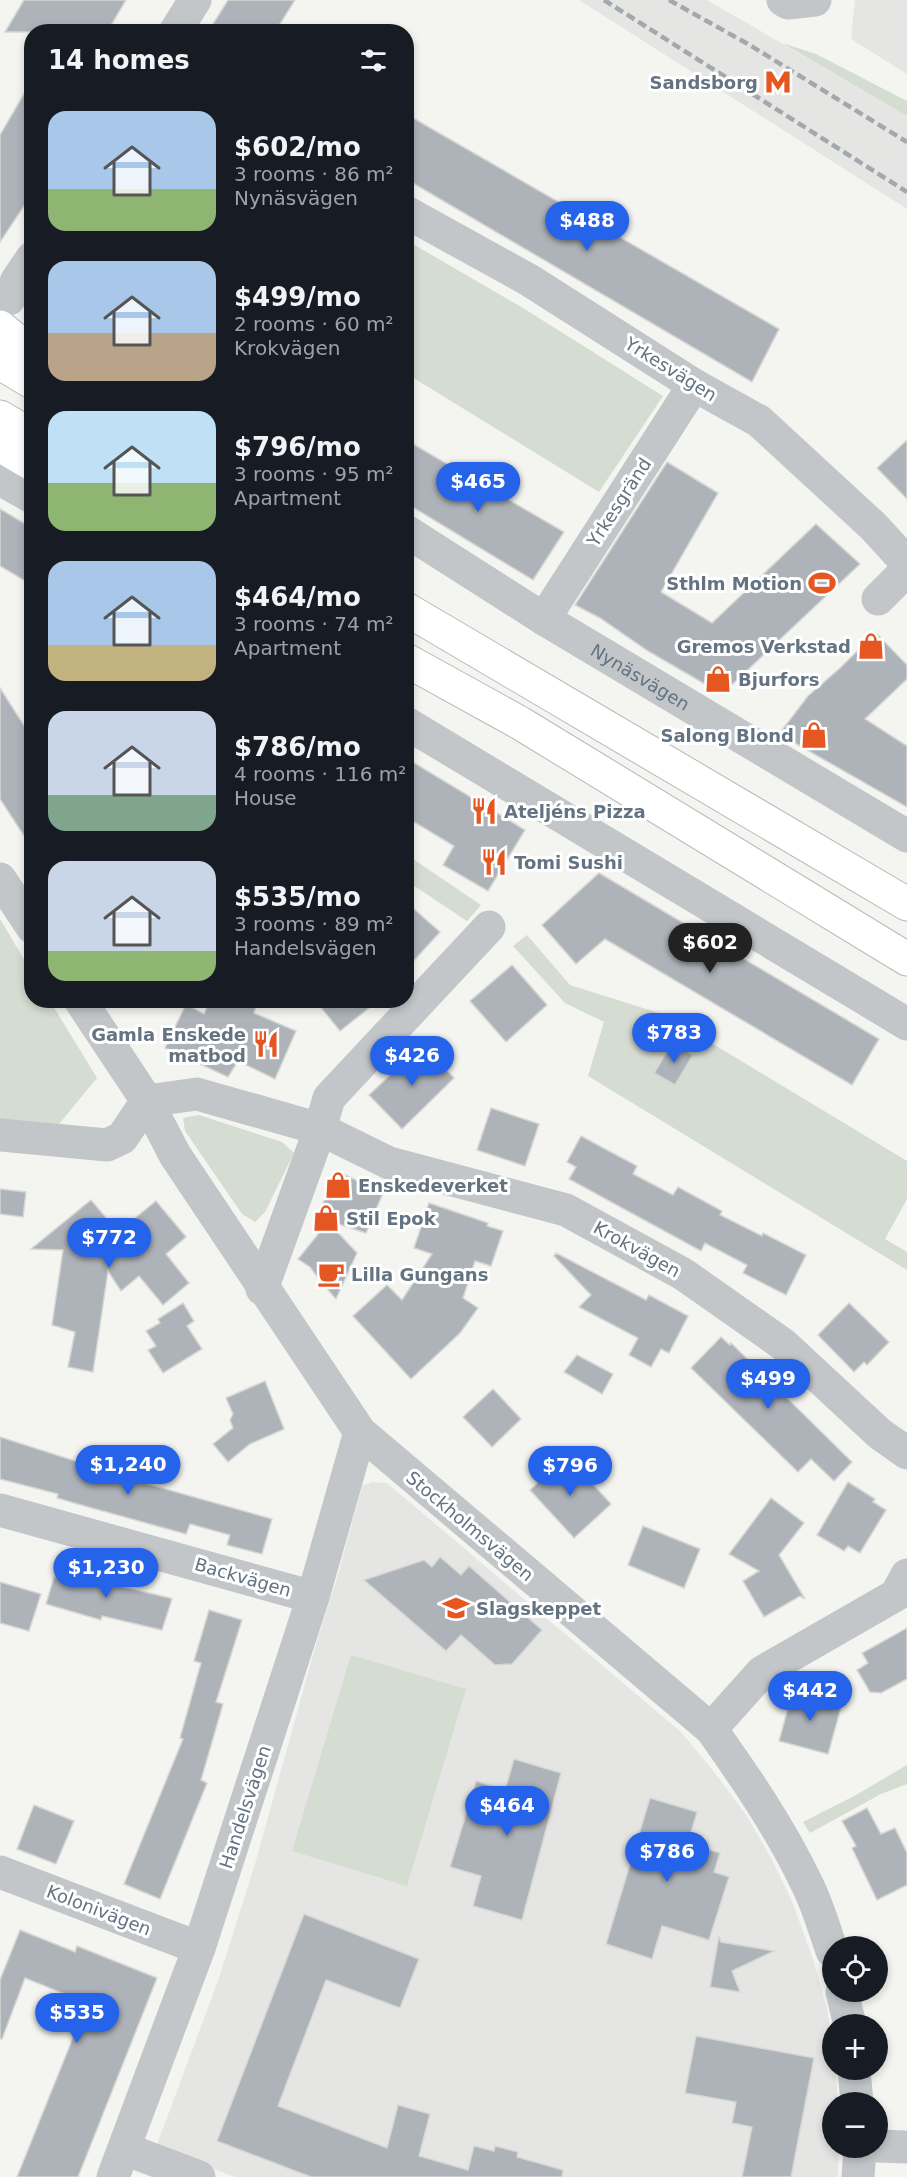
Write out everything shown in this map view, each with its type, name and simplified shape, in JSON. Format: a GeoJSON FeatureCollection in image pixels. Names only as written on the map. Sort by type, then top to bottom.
{"type":"FeatureCollection","features":[{"type":"Feature","properties":{"kind":"highway"},"geometry":{"type":"LineString","coordinates":[[10,307],[24,336]]}},
{"type":"Feature","properties":{"kind":"highway"},"geometry":{"type":"LineString","coordinates":[[0,363],[24,377]]}},
{"type":"Feature","properties":{"kind":"highway"},"geometry":{"type":"LineString","coordinates":[[0,417],[24,431]]}},
{"type":"Feature","properties":{"kind":"highway"},"geometry":{"type":"LineString","coordinates":[[0,445],[24,459]]}},
{"type":"Feature","properties":{"kind":"highway"},"geometry":{"type":"LineString","coordinates":[[414,614],[907,904]]}},
{"type":"Feature","properties":{"kind":"highway"},"geometry":{"type":"LineString","coordinates":[[414,664],[520,723],[907,959]]}},
{"type":"Feature","properties":{"kind":"street"},"geometry":{"type":"LineString","coordinates":[[180,24],[195,0]]}},
{"type":"Feature","properties":{"kind":"street"},"geometry":{"type":"LineString","coordinates":[[783,0],[788,3],[816,0]]}},
{"type":"Feature","properties":{"kind":"street","name":"Yrkesvägen"},"geometry":{"type":"LineString","coordinates":[[414,216],[529,280],[694,385],[759,421],[873,526],[907,563]]}},
{"type":"Feature","properties":{"kind":"street"},"geometry":{"type":"LineString","coordinates":[[10,307],[17,280],[24,270]]}},
{"type":"Feature","properties":{"kind":"street","name":"Yrkesgränd"},"geometry":{"type":"LineString","coordinates":[[544,619],[694,385]]}},
{"type":"Feature","properties":{"kind":"street"},"geometry":{"type":"LineString","coordinates":[[0,478],[24,492]]}},
{"type":"Feature","properties":{"kind":"street","name":"Nynäsvägen"},"geometry":{"type":"LineString","coordinates":[[414,536],[544,619],[907,836]]}},
{"type":"Feature","properties":{"kind":"street"},"geometry":{"type":"LineString","coordinates":[[878,599],[907,570]]}},
{"type":"Feature","properties":{"kind":"street"},"geometry":{"type":"LineString","coordinates":[[414,728],[907,1024]]}},
{"type":"Feature","properties":{"kind":"street"},"geometry":{"type":"LineString","coordinates":[[0,879],[24,915]]}},
{"type":"Feature","properties":{"kind":"street"},"geometry":{"type":"LineString","coordinates":[[414,1007],[489,927]]}},
{"type":"Feature","properties":{"kind":"street","name":"Stockholmsvägen"},"geometry":{"type":"LineString","coordinates":[[85,1008],[147,1101],[175,1155],[262,1289],[360,1432],[711,1729],[751,1785],[791,1853],[807,1884],[826,1936]]}},
{"type":"Feature","properties":{"kind":"street"},"geometry":{"type":"LineString","coordinates":[[262,1289],[329,1098],[413,1008]]}},
{"type":"Feature","properties":{"kind":"street"},"geometry":{"type":"LineString","coordinates":[[0,1135],[107,1145],[122,1138],[147,1101],[197,1094],[320,1129]]}},
{"type":"Feature","properties":{"kind":"street","name":"Krokvägen"},"geometry":{"type":"LineString","coordinates":[[320,1129],[389,1163],[566,1210],[644,1252],[683,1274],[784,1345],[880,1434],[907,1453]]}},
{"type":"Feature","properties":{"kind":"street","name":"Handelsvägen"},"geometry":{"type":"LineString","coordinates":[[119,2163],[199,1948],[313,1597],[360,1432]]}},
{"type":"Feature","properties":{"kind":"street","name":"Backvägen"},"geometry":{"type":"LineString","coordinates":[[0,1510],[313,1597]]}},
{"type":"Feature","properties":{"kind":"street"},"geometry":{"type":"LineString","coordinates":[[711,1729],[762,1672],[896,1595],[907,1575]]}},
{"type":"Feature","properties":{"kind":"street","name":"Kolonivägen"},"geometry":{"type":"LineString","coordinates":[[0,1872],[199,1948]]}},
{"type":"Feature","properties":{"kind":"street"},"geometry":{"type":"LineString","coordinates":[[888,2146],[907,2146]]}},
{"type":"Feature","properties":{"kind":"street"},"geometry":{"type":"LineString","coordinates":[[858,2177],[859,2158]]}},
{"type":"Feature","properties":{"kind":"street"},"geometry":{"type":"LineString","coordinates":[[119,2163],[199,2177]]}},
{"type":"Feature","properties":{"kind":"shaded area"},"geometry":{"type":"Polygon","coordinates":[[[579,0],[707,0],[907,116],[907,209],[579,0]]]}},
{"type":"Feature","properties":{"kind":"shaded area"},"geometry":{"type":"Polygon","coordinates":[[[855,0],[907,0],[907,74],[851,39],[855,0]]]}},
{"type":"Feature","properties":{"kind":"shaded area"},"geometry":{"type":"Polygon","coordinates":[[[782,43],[816,54],[907,101],[907,116],[782,43]]]}},
{"type":"Feature","properties":{"kind":"shaded area"},"geometry":{"type":"Polygon","coordinates":[[[414,245],[523,308],[663,396],[599,492],[414,378],[414,245]]]}},
{"type":"Feature","properties":{"kind":"shaded area"},"geometry":{"type":"Polygon","coordinates":[[[414,860],[481,905],[467,921],[414,886],[414,860]]]}},
{"type":"Feature","properties":{"kind":"shaded area"},"geometry":{"type":"Polygon","coordinates":[[[0,919],[24,959],[24,1008],[54,1008],[97,1078],[59,1124],[0,1120],[0,919]]]}},
{"type":"Feature","properties":{"kind":"shaded area"},"geometry":{"type":"Polygon","coordinates":[[[527,935],[570,985],[665,1015],[907,1161],[907,1199],[885,1239],[907,1252],[907,1270],[588,1076],[604,1022],[565,1003],[513,946],[527,935]]]}},
{"type":"Feature","properties":{"kind":"shaded area"},"geometry":{"type":"Polygon","coordinates":[[[199,1115],[282,1142],[294,1153],[265,1212],[255,1222],[242,1214],[185,1131],[183,1118],[199,1115]]]}},
{"type":"Feature","properties":{"kind":"shaded area"},"geometry":{"type":"Polygon","coordinates":[[[372,1482],[387,1483],[681,1732],[746,1815],[770,1856],[792,1901],[813,1959],[822,1991],[822,2002],[825,2002],[828,2012],[828,2014],[822,2014],[822,2080],[836,2080],[837,2092],[822,2092],[822,2158],[839,2158],[838,2177],[235,2177],[156,2147],[218,1981],[255,1864],[362,1486],[372,1482]]]}},
{"type":"Feature","properties":{"kind":"shaded area"},"geometry":{"type":"Polygon","coordinates":[[[351,1655],[466,1689],[407,1886],[292,1851],[351,1655]]]}},
{"type":"Feature","properties":{"kind":"shaded area"},"geometry":{"type":"Polygon","coordinates":[[[907,1765],[907,1784],[881,1794],[810,1833],[803,1822],[856,1795],[907,1765]]]}},
{"type":"Feature","properties":{"kind":"building"},"geometry":{"type":"Polygon","coordinates":[[[24,0],[126,0],[112,24],[24,24],[24,32],[5,32],[24,0]]]}},
{"type":"Feature","properties":{"kind":"building"},"geometry":{"type":"Polygon","coordinates":[[[228,0],[295,0],[280,24],[213,24],[228,0]]]}},
{"type":"Feature","properties":{"kind":"building"},"geometry":{"type":"Polygon","coordinates":[[[24,94],[24,206],[0,242],[0,135],[24,94]]]}},
{"type":"Feature","properties":{"kind":"building"},"geometry":{"type":"Polygon","coordinates":[[[414,119],[779,329],[752,382],[414,184],[414,119]]]}},
{"type":"Feature","properties":{"kind":"building"},"geometry":{"type":"Polygon","coordinates":[[[907,440],[907,499],[877,468],[907,440]]]}},
{"type":"Feature","properties":{"kind":"building"},"geometry":{"type":"Polygon","coordinates":[[[414,445],[564,532],[533,580],[414,508],[414,445]]]}},
{"type":"Feature","properties":{"kind":"building"},"geometry":{"type":"Polygon","coordinates":[[[667,462],[718,493],[661,592],[712,623],[816,524],[860,564],[722,694],[648,651],[600,618],[575,605],[667,462]]]}},
{"type":"Feature","properties":{"kind":"building"},"geometry":{"type":"Polygon","coordinates":[[[0,509],[24,523],[24,580],[0,566],[0,509]]]}},
{"type":"Feature","properties":{"kind":"building"},"geometry":{"type":"Polygon","coordinates":[[[876,633],[907,665],[907,679],[865,719],[907,746],[907,807],[779,734],[808,696],[876,633]]]}},
{"type":"Feature","properties":{"kind":"building"},"geometry":{"type":"Polygon","coordinates":[[[0,688],[24,726],[24,836],[0,799],[0,688]]]}},
{"type":"Feature","properties":{"kind":"building"},"geometry":{"type":"Polygon","coordinates":[[[414,763],[525,830],[488,891],[443,865],[454,846],[414,822],[414,763]]]}},
{"type":"Feature","properties":{"kind":"building"},"geometry":{"type":"Polygon","coordinates":[[[599,873],[879,1039],[852,1085],[605,939],[576,964],[542,925],[599,873]]]}},
{"type":"Feature","properties":{"kind":"building"},"geometry":{"type":"Polygon","coordinates":[[[414,909],[440,932],[414,960],[414,909]]]}},
{"type":"Feature","properties":{"kind":"building"},"geometry":{"type":"Polygon","coordinates":[[[512,965],[547,1005],[506,1042],[470,1001],[512,965]]]}},
{"type":"Feature","properties":{"kind":"building"},"geometry":{"type":"Polygon","coordinates":[[[184,1008],[193,1008],[204,1014],[207,1008],[256,1008],[254,1013],[296,1031],[275,1079],[238,1061],[228,1077],[165,1048],[184,1008]]]}},
{"type":"Feature","properties":{"kind":"building"},"geometry":{"type":"Polygon","coordinates":[[[321,1008],[369,1008],[340,1031],[321,1008]]]}},
{"type":"Feature","properties":{"kind":"building"},"geometry":{"type":"Polygon","coordinates":[[[672,1043],[693,1055],[675,1085],[654,1073],[672,1043]]]}},
{"type":"Feature","properties":{"kind":"building"},"geometry":{"type":"Polygon","coordinates":[[[422,1045],[454,1078],[402,1129],[369,1095],[422,1045]]]}},
{"type":"Feature","properties":{"kind":"building"},"geometry":{"type":"Polygon","coordinates":[[[491,1108],[539,1124],[525,1166],[477,1150],[491,1108]]]}},
{"type":"Feature","properties":{"kind":"building"},"geometry":{"type":"Polygon","coordinates":[[[581,1136],[637,1166],[633,1174],[673,1195],[678,1187],[722,1211],[720,1215],[762,1236],[763,1233],[806,1255],[786,1295],[743,1273],[747,1265],[705,1243],[701,1251],[569,1179],[576,1167],[567,1162],[581,1136]]]}},
{"type":"Feature","properties":{"kind":"building"},"geometry":{"type":"Polygon","coordinates":[[[337,1171],[383,1193],[366,1233],[317,1217],[337,1171]]]}},
{"type":"Feature","properties":{"kind":"building"},"geometry":{"type":"Polygon","coordinates":[[[0,1189],[26,1192],[23,1217],[0,1214],[0,1189]]]}},
{"type":"Feature","properties":{"kind":"building"},"geometry":{"type":"Polygon","coordinates":[[[91,1200],[118,1232],[156,1201],[186,1237],[166,1254],[189,1283],[163,1305],[139,1276],[121,1291],[108,1271],[93,1372],[68,1367],[75,1332],[52,1325],[63,1250],[31,1249],[91,1200]]]}},
{"type":"Feature","properties":{"kind":"building"},"geometry":{"type":"Polygon","coordinates":[[[429,1203],[488,1223],[487,1226],[503,1231],[491,1266],[475,1261],[463,1298],[478,1308],[460,1333],[411,1379],[353,1316],[387,1285],[402,1300],[432,1254],[414,1248],[429,1203]]]}},
{"type":"Feature","properties":{"kind":"building"},"geometry":{"type":"Polygon","coordinates":[[[328,1222],[357,1253],[336,1299],[310,1267],[298,1259],[328,1222]]]}},
{"type":"Feature","properties":{"kind":"building"},"geometry":{"type":"Polygon","coordinates":[[[556,1253],[646,1300],[649,1295],[688,1316],[669,1353],[661,1349],[651,1367],[629,1355],[638,1338],[579,1307],[591,1295],[554,1256],[556,1253]]]}},
{"type":"Feature","properties":{"kind":"building"},"geometry":{"type":"Polygon","coordinates":[[[183,1303],[194,1321],[187,1326],[202,1349],[163,1373],[148,1350],[156,1346],[146,1331],[160,1323],[158,1319],[183,1303]]]}},
{"type":"Feature","properties":{"kind":"building"},"geometry":{"type":"Polygon","coordinates":[[[849,1303],[889,1342],[867,1365],[864,1362],[854,1372],[818,1335],[849,1303]]]}},
{"type":"Feature","properties":{"kind":"building"},"geometry":{"type":"Polygon","coordinates":[[[721,1337],[730,1345],[731,1343],[852,1462],[834,1481],[811,1459],[798,1472],[691,1368],[721,1337]]]}},
{"type":"Feature","properties":{"kind":"building"},"geometry":{"type":"Polygon","coordinates":[[[577,1355],[613,1374],[602,1394],[564,1372],[577,1355]]]}},
{"type":"Feature","properties":{"kind":"building"},"geometry":{"type":"Polygon","coordinates":[[[265,1381],[284,1429],[250,1444],[228,1462],[213,1444],[233,1428],[230,1420],[233,1414],[226,1398],[265,1381]]]}},
{"type":"Feature","properties":{"kind":"building"},"geometry":{"type":"Polygon","coordinates":[[[493,1389],[521,1419],[492,1447],[463,1417],[493,1389]]]}},
{"type":"Feature","properties":{"kind":"building"},"geometry":{"type":"Polygon","coordinates":[[[0,1437],[144,1483],[272,1519],[262,1554],[227,1545],[230,1535],[190,1524],[186,1534],[57,1498],[58,1494],[0,1479],[0,1437]]]}},
{"type":"Feature","properties":{"kind":"building"},"geometry":{"type":"Polygon","coordinates":[[[567,1456],[611,1504],[574,1538],[530,1490],[567,1456]]]}},
{"type":"Feature","properties":{"kind":"building"},"geometry":{"type":"Polygon","coordinates":[[[848,1482],[875,1499],[873,1502],[886,1510],[860,1553],[848,1546],[844,1551],[817,1535],[848,1482]]]}},
{"type":"Feature","properties":{"kind":"building"},"geometry":{"type":"Polygon","coordinates":[[[771,1498],[804,1523],[779,1555],[805,1599],[800,1596],[764,1617],[743,1581],[759,1571],[729,1554],[771,1498]]]}},
{"type":"Feature","properties":{"kind":"building"},"geometry":{"type":"Polygon","coordinates":[[[643,1526],[700,1549],[684,1588],[628,1565],[643,1526]]]}},
{"type":"Feature","properties":{"kind":"building","name":"Slagskeppet"},"geometry":{"type":"Polygon","coordinates":[[[440,1557],[461,1575],[469,1566],[542,1630],[512,1664],[495,1665],[461,1635],[446,1651],[364,1580],[424,1560],[432,1567],[440,1557]]]}},
{"type":"Feature","properties":{"kind":"building"},"geometry":{"type":"Polygon","coordinates":[[[66,1563],[113,1577],[111,1584],[172,1599],[162,1630],[102,1616],[101,1620],[46,1604],[54,1577],[61,1579],[66,1563]]]}},
{"type":"Feature","properties":{"kind":"building"},"geometry":{"type":"Polygon","coordinates":[[[0,1582],[41,1594],[29,1631],[0,1623],[0,1582]]]}},
{"type":"Feature","properties":{"kind":"building"},"geometry":{"type":"Polygon","coordinates":[[[209,1610],[242,1620],[216,1702],[223,1704],[201,1780],[207,1783],[160,1899],[124,1884],[183,1739],[180,1738],[201,1663],[194,1661],[209,1610]]]}},
{"type":"Feature","properties":{"kind":"building"},"geometry":{"type":"Polygon","coordinates":[[[907,1628],[907,1679],[881,1693],[870,1692],[857,1670],[868,1663],[862,1653],[907,1628]]]}},
{"type":"Feature","properties":{"kind":"building"},"geometry":{"type":"Polygon","coordinates":[[[793,1690],[842,1704],[828,1754],[779,1741],[793,1690]]]}},
{"type":"Feature","properties":{"kind":"building"},"geometry":{"type":"Polygon","coordinates":[[[514,1759],[561,1773],[522,1920],[473,1906],[481,1876],[450,1867],[476,1781],[505,1790],[514,1759]]]}},
{"type":"Feature","properties":{"kind":"building"},"geometry":{"type":"Polygon","coordinates":[[[650,1798],[697,1812],[688,1843],[720,1853],[714,1872],[729,1877],[709,1940],[662,1926],[652,1959],[606,1944],[650,1798]]]}},
{"type":"Feature","properties":{"kind":"building"},"geometry":{"type":"Polygon","coordinates":[[[34,1805],[74,1821],[56,1864],[17,1849],[34,1805]]]}},
{"type":"Feature","properties":{"kind":"building"},"geometry":{"type":"Polygon","coordinates":[[[867,1808],[881,1834],[895,1828],[907,1853],[907,1885],[877,1900],[852,1848],[856,1846],[842,1821],[867,1808]]]}},
{"type":"Feature","properties":{"kind":"building"},"geometry":{"type":"Polygon","coordinates":[[[304,1914],[419,1959],[400,2008],[326,1980],[278,2106],[387,2148],[398,2105],[430,2114],[419,2156],[468,2170],[474,2146],[494,2151],[495,2146],[518,2152],[517,2157],[563,2170],[562,2177],[311,2177],[217,2141],[304,1914]]]}},
{"type":"Feature","properties":{"kind":"building"},"geometry":{"type":"Polygon","coordinates":[[[20,1930],[75,1952],[77,1946],[157,1978],[78,2177],[17,2177],[87,2003],[25,1978],[2,2039],[0,2039],[0,1980],[20,1930]]]}},
{"type":"Feature","properties":{"kind":"building"},"geometry":{"type":"Polygon","coordinates":[[[719,1936],[721,1942],[774,1951],[732,1971],[740,1992],[710,1987],[719,1936]]]}},
{"type":"Feature","properties":{"kind":"building"},"geometry":{"type":"Polygon","coordinates":[[[696,2036],[814,2058],[791,2177],[742,2177],[752,2127],[732,2123],[736,2102],[685,2093],[696,2036]]]}},
{"type":"Feature","properties":{"kind":"railway"},"geometry":{"type":"LineString","coordinates":[[604,0],[907,192]]}},
{"type":"Feature","properties":{"kind":"railway"},"geometry":{"type":"LineString","coordinates":[[669,0],[748,44],[907,142]]}},
{"type":"Feature","properties":{"kind":"place","name":"Sandsborg"},"geometry":{"type":"Point","coordinates":[778,82]}},
{"type":"Feature","properties":{"kind":"place","name":"Sthlm Motion"},"geometry":{"type":"Point","coordinates":[822,583]}},
{"type":"Feature","properties":{"kind":"place","name":"Gremos Verkstad"},"geometry":{"type":"Point","coordinates":[871,646]}},
{"type":"Feature","properties":{"kind":"place","name":"Bjurfors"},"geometry":{"type":"Point","coordinates":[718,679]}},
{"type":"Feature","properties":{"kind":"place","name":"Salong Blond"},"geometry":{"type":"Point","coordinates":[814,735]}},
{"type":"Feature","properties":{"kind":"place","name":"Ateljéns Pizza"},"geometry":{"type":"Point","coordinates":[484,811]}},
{"type":"Feature","properties":{"kind":"place","name":"Tomi Sushi"},"geometry":{"type":"Point","coordinates":[494,862]}},
{"type":"Feature","properties":{"kind":"place","name":"Gamla Enskede matbod"},"geometry":{"type":"Point","coordinates":[266,1044]}},
{"type":"Feature","properties":{"kind":"place","name":"Enskedeverket"},"geometry":{"type":"Point","coordinates":[338,1185]}},
{"type":"Feature","properties":{"kind":"place","name":"Stil Epok"},"geometry":{"type":"Point","coordinates":[326,1218]}},
{"type":"Feature","properties":{"kind":"place","name":"Lilla Gungans"},"geometry":{"type":"Point","coordinates":[331,1274]}},
{"type":"Feature","properties":{"kind":"place","name":"Slagskeppet"},"geometry":{"type":"Point","coordinates":[456,1608]}}]}
